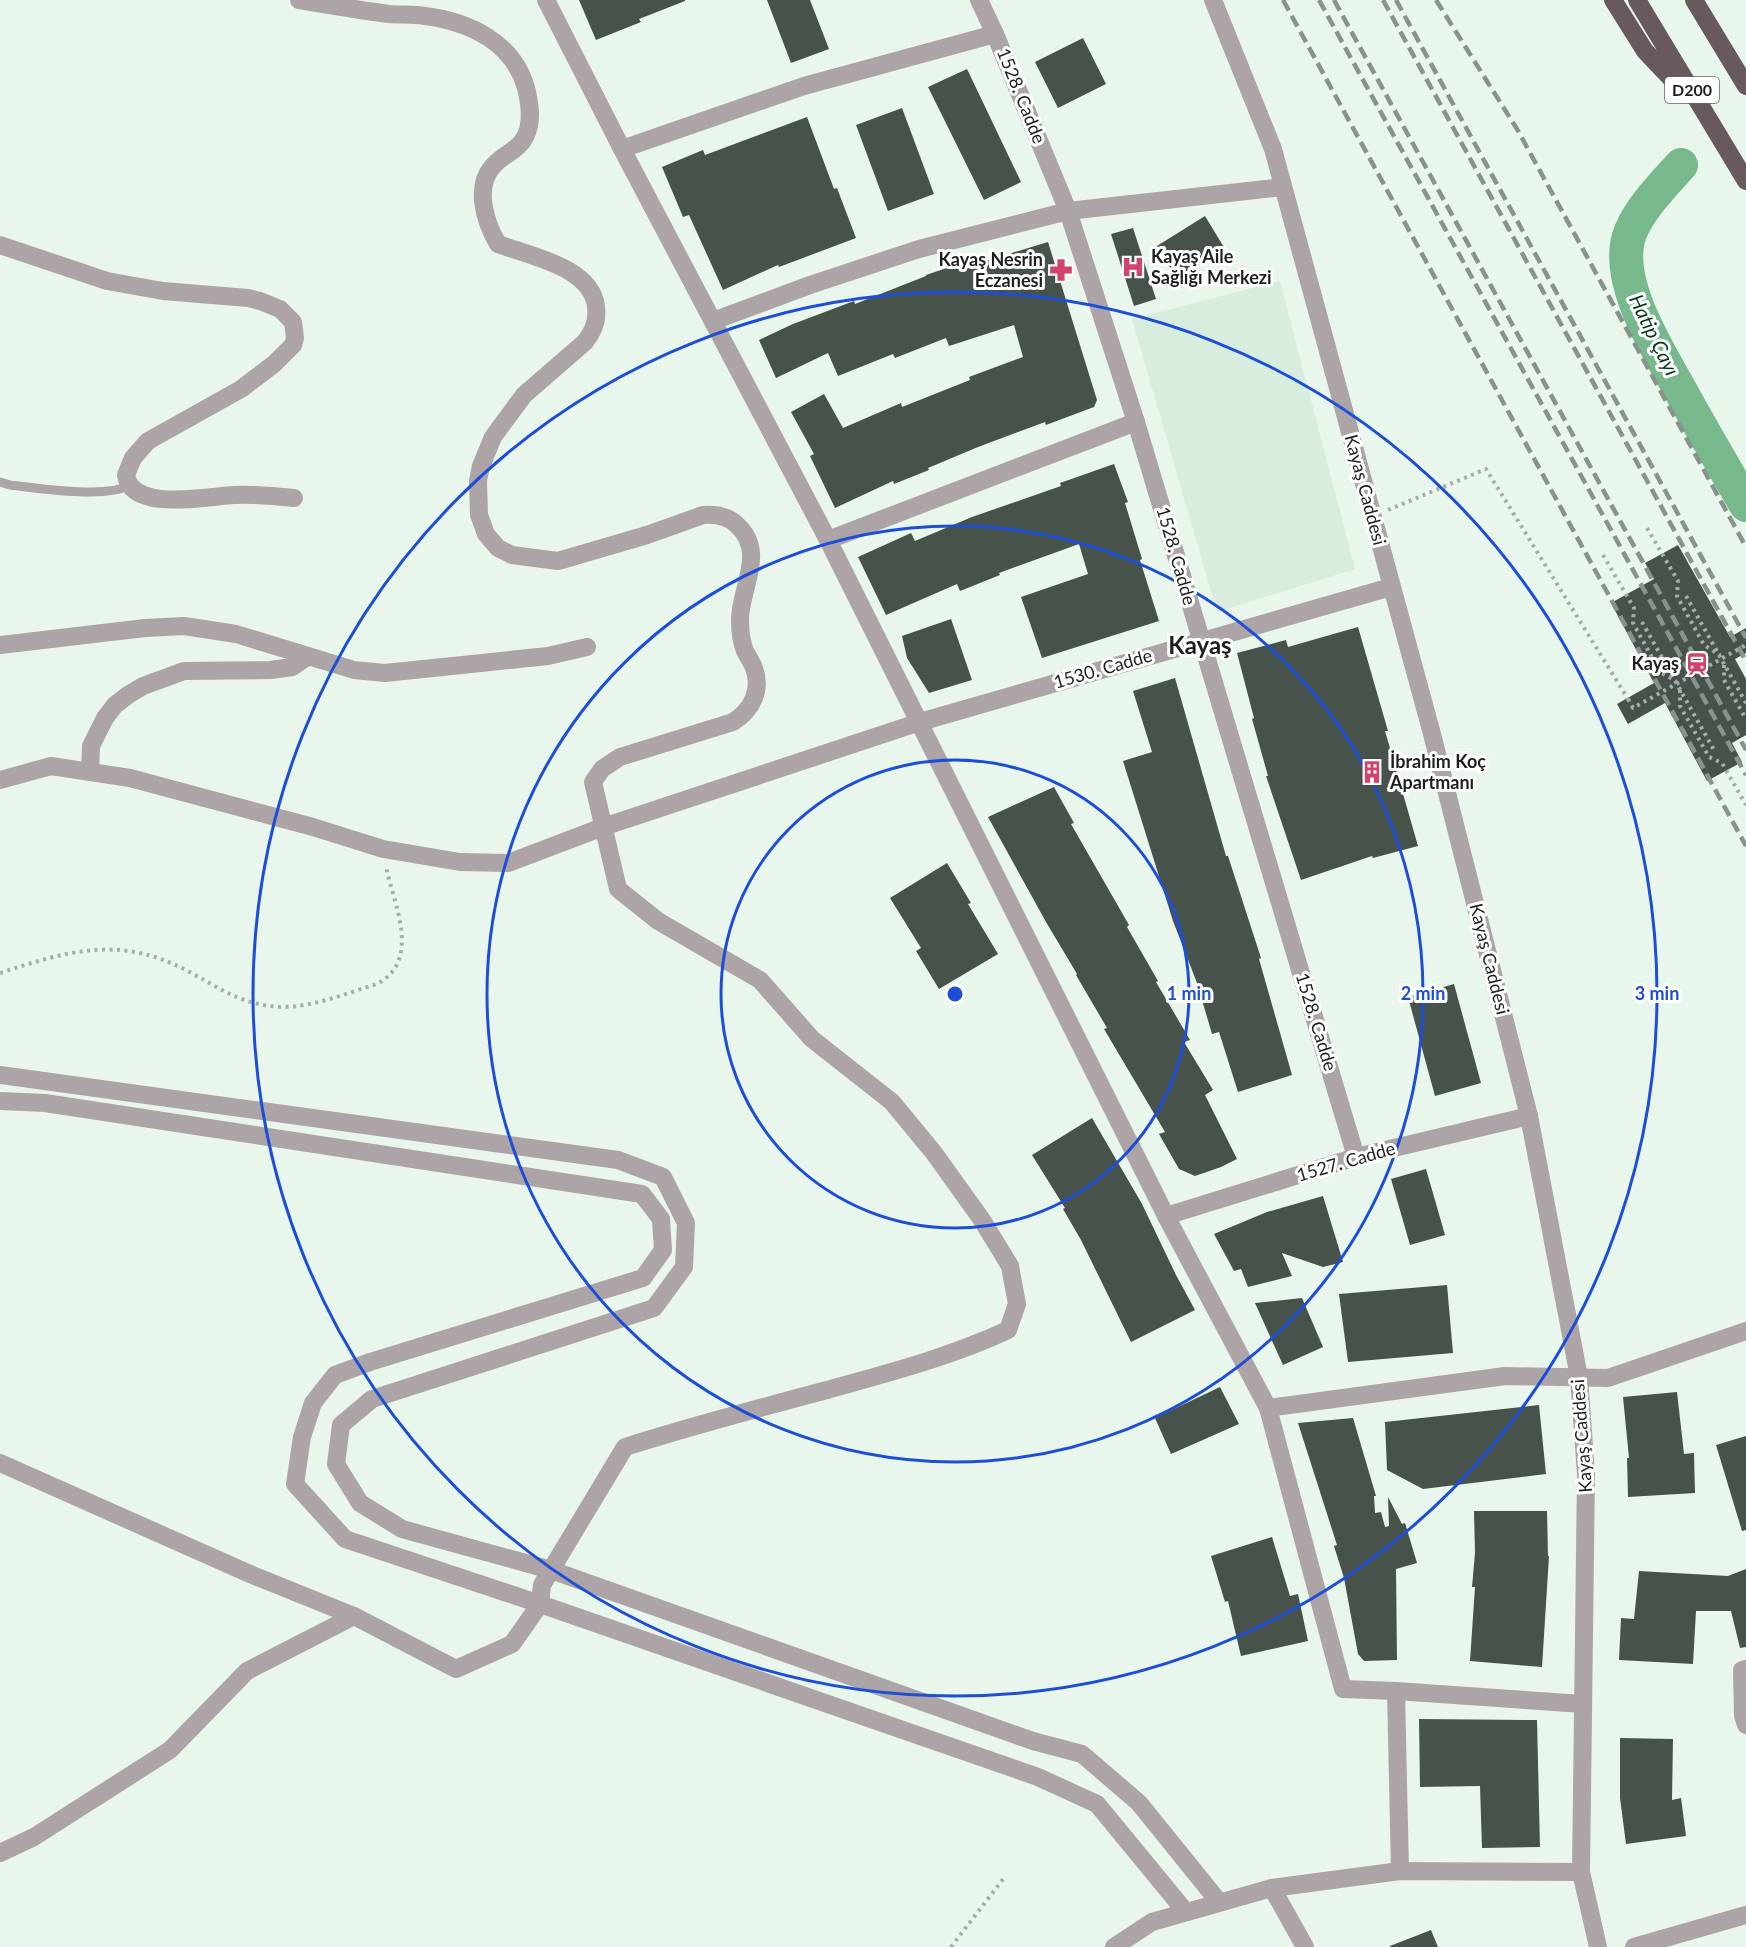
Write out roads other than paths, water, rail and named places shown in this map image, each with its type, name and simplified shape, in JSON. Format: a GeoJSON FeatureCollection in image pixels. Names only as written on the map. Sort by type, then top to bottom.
{"type":"FeatureCollection","features":[{"type":"Feature","properties":{"kind":"highway"},"geometry":{"type":"LineString","coordinates":[[1613,0],[1645,51],[1709,118]]}},
{"type":"Feature","properties":{"kind":"highway","name":"D200"},"geometry":{"type":"LineString","coordinates":[[1637,0],[1746,181]]}},
{"type":"Feature","properties":{"kind":"highway","name":"D200"},"geometry":{"type":"LineString","coordinates":[[1695,0],[1746,86]]}},
{"type":"Feature","properties":{"kind":"street"},"geometry":{"type":"LineString","coordinates":[[0,1463],[239,1569],[354,1616],[456,1669],[512,1644],[540,1604],[542,1585],[625,1447],[901,1369],[974,1346],[1008,1330],[1017,1304],[1010,1266],[982,1221],[934,1153],[892,1102],[812,1039],[760,980],[658,921],[618,889],[593,782],[610,762],[620,757],[733,722],[742,717],[753,703],[757,679],[742,642],[740,621],[742,598],[752,552],[746,535],[735,522],[712,514],[703,514],[647,535],[558,561],[512,555],[492,543],[481,525],[477,498],[478,481],[486,451],[497,431],[512,409],[537,382],[585,342],[596,318],[595,298],[584,281],[567,269],[498,244],[486,218],[484,190],[486,177],[495,163],[517,148],[528,131],[530,111],[525,86],[513,61],[504,50],[480,32],[463,24],[427,16],[391,14],[299,0]]}},
{"type":"Feature","properties":{"kind":"street"},"geometry":{"type":"LineString","coordinates":[[546,0],[828,540],[1166,1216],[1268,1408],[1343,1689],[1583,1704]]}},
{"type":"Feature","properties":{"kind":"street","name":"1528. Cadde"},"geometry":{"type":"LineString","coordinates":[[979,0],[1068,211],[1136,422],[1356,1157]]}},
{"type":"Feature","properties":{"kind":"street","name":"Kayaş Caddesi"},"geometry":{"type":"LineString","coordinates":[[1213,0],[1273,149],[1373,516],[1390,587],[1432,734],[1528,1116],[1579,1377],[1587,1474],[1581,1872],[1598,1947]]}},
{"type":"Feature","properties":{"kind":"street"},"geometry":{"type":"LineString","coordinates":[[622,149],[804,86],[995,34]]}},
{"type":"Feature","properties":{"kind":"street"},"geometry":{"type":"LineString","coordinates":[[713,321],[810,285],[919,249],[1068,211],[1283,187]]}},
{"type":"Feature","properties":{"kind":"street"},"geometry":{"type":"LineString","coordinates":[[0,245],[74,271],[118,283],[163,291],[248,298],[280,309],[293,322],[296,338],[292,345],[274,364],[241,389],[148,441],[134,458],[126,475],[129,485],[136,492],[148,498],[236,495],[294,498]]}},
{"type":"Feature","properties":{"kind":"street"},"geometry":{"type":"LineString","coordinates":[[828,540],[1136,422]]}},
{"type":"Feature","properties":{"kind":"street","name":"1530. Cadde"},"geometry":{"type":"LineString","coordinates":[[0,780],[51,766],[90,772],[141,781],[313,827],[383,849],[460,862],[508,863],[603,827],[920,722],[1390,587]]}},
{"type":"Feature","properties":{"kind":"street"},"geometry":{"type":"LineString","coordinates":[[0,645],[145,628],[184,626],[236,634],[354,670],[385,673],[548,656],[587,647]]}},
{"type":"Feature","properties":{"kind":"street"},"geometry":{"type":"LineString","coordinates":[[90,772],[91,746],[105,718],[116,705],[142,686],[184,671],[271,670],[292,667],[308,656]]}},
{"type":"Feature","properties":{"kind":"street"},"geometry":{"type":"LineString","coordinates":[[0,1075],[618,1160],[663,1177],[686,1223],[684,1267],[654,1308],[372,1399],[341,1425],[336,1464],[360,1503],[402,1529],[551,1570],[1033,1741],[1082,1754],[1139,1803],[1219,1902]]}},
{"type":"Feature","properties":{"kind":"street"},"geometry":{"type":"LineString","coordinates":[[0,1101],[45,1103],[642,1194],[661,1219],[663,1250],[643,1278],[335,1374],[313,1403],[302,1437],[295,1484],[345,1539],[540,1604],[1038,1777],[1097,1804],[1185,1911]]}},
{"type":"Feature","properties":{"kind":"street","name":"1527. Cadde"},"geometry":{"type":"LineString","coordinates":[[1166,1216],[1356,1157],[1528,1116]]}},
{"type":"Feature","properties":{"kind":"street"},"geometry":{"type":"LineString","coordinates":[[1268,1408],[1505,1376],[1608,1378],[1746,1331]]}},
{"type":"Feature","properties":{"kind":"street"},"geometry":{"type":"LineString","coordinates":[[0,1853],[34,1837],[170,1750],[247,1671],[354,1616]]}},
{"type":"Feature","properties":{"kind":"street"},"geometry":{"type":"LineString","coordinates":[[1746,1669],[1742,1670],[1743,1716],[1746,1725]]}},
{"type":"Feature","properties":{"kind":"street"},"geometry":{"type":"LineString","coordinates":[[1396,1691],[1400,1871]]}},
{"type":"Feature","properties":{"kind":"street"},"geometry":{"type":"LineString","coordinates":[[1114,1947],[1152,1922],[1272,1888],[1400,1871],[1581,1872]]}},
{"type":"Feature","properties":{"kind":"street"},"geometry":{"type":"LineString","coordinates":[[1272,1888],[1305,1947]]}},
{"type":"Feature","properties":{"kind":"street"},"geometry":{"type":"LineString","coordinates":[[1634,1947],[1746,1915]]}},
{"type":"Feature","properties":{"kind":"lane"},"geometry":{"type":"LineString","coordinates":[[0,482],[79,492],[119,490],[129,485]]}},
{"type":"Feature","properties":{"kind":"waterway","name":"Hatip Çayı"},"geometry":{"type":"LineString","coordinates":[[1681,165],[1653,196],[1635,222],[1626,250],[1627,271],[1641,317],[1652,339],[1746,505]]}},
{"type":"Feature","properties":{"kind":"railway"},"geometry":{"type":"LineString","coordinates":[[1283,0],[1746,846]]}},
{"type":"Feature","properties":{"kind":"railway"},"geometry":{"type":"LineString","coordinates":[[1319,0],[1746,775]]}},
{"type":"Feature","properties":{"kind":"railway"},"geometry":{"type":"LineString","coordinates":[[1334,0],[1746,750]]}},
{"type":"Feature","properties":{"kind":"railway"},"geometry":{"type":"LineString","coordinates":[[1383,0],[1746,661]]}},
{"type":"Feature","properties":{"kind":"railway"},"geometry":{"type":"LineString","coordinates":[[1396,0],[1746,638]]}},
{"type":"Feature","properties":{"kind":"railway"},"geometry":{"type":"LineString","coordinates":[[1436,0],[1517,129],[1746,547]]}},
{"type":"Feature","properties":{"kind":"place","name":"Kayaş Aile Sağlığı Merkezi"},"geometry":{"type":"Point","coordinates":[1133,267]}},
{"type":"Feature","properties":{"kind":"place","name":"Kayaş Nesrin Eczanesi"},"geometry":{"type":"Point","coordinates":[1061,270]}},
{"type":"Feature","properties":{"kind":"place","name":"Kayaş"},"geometry":{"type":"Point","coordinates":[1697,664]}},
{"type":"Feature","properties":{"kind":"place","name":"İbrahim Koç Apartmanı"},"geometry":{"type":"Point","coordinates":[1372,772]}},
{"type":"Feature","properties":{"kind":"district","name":"Kayaş"},"geometry":{"type":"Point","coordinates":[1200,646]}}]}
